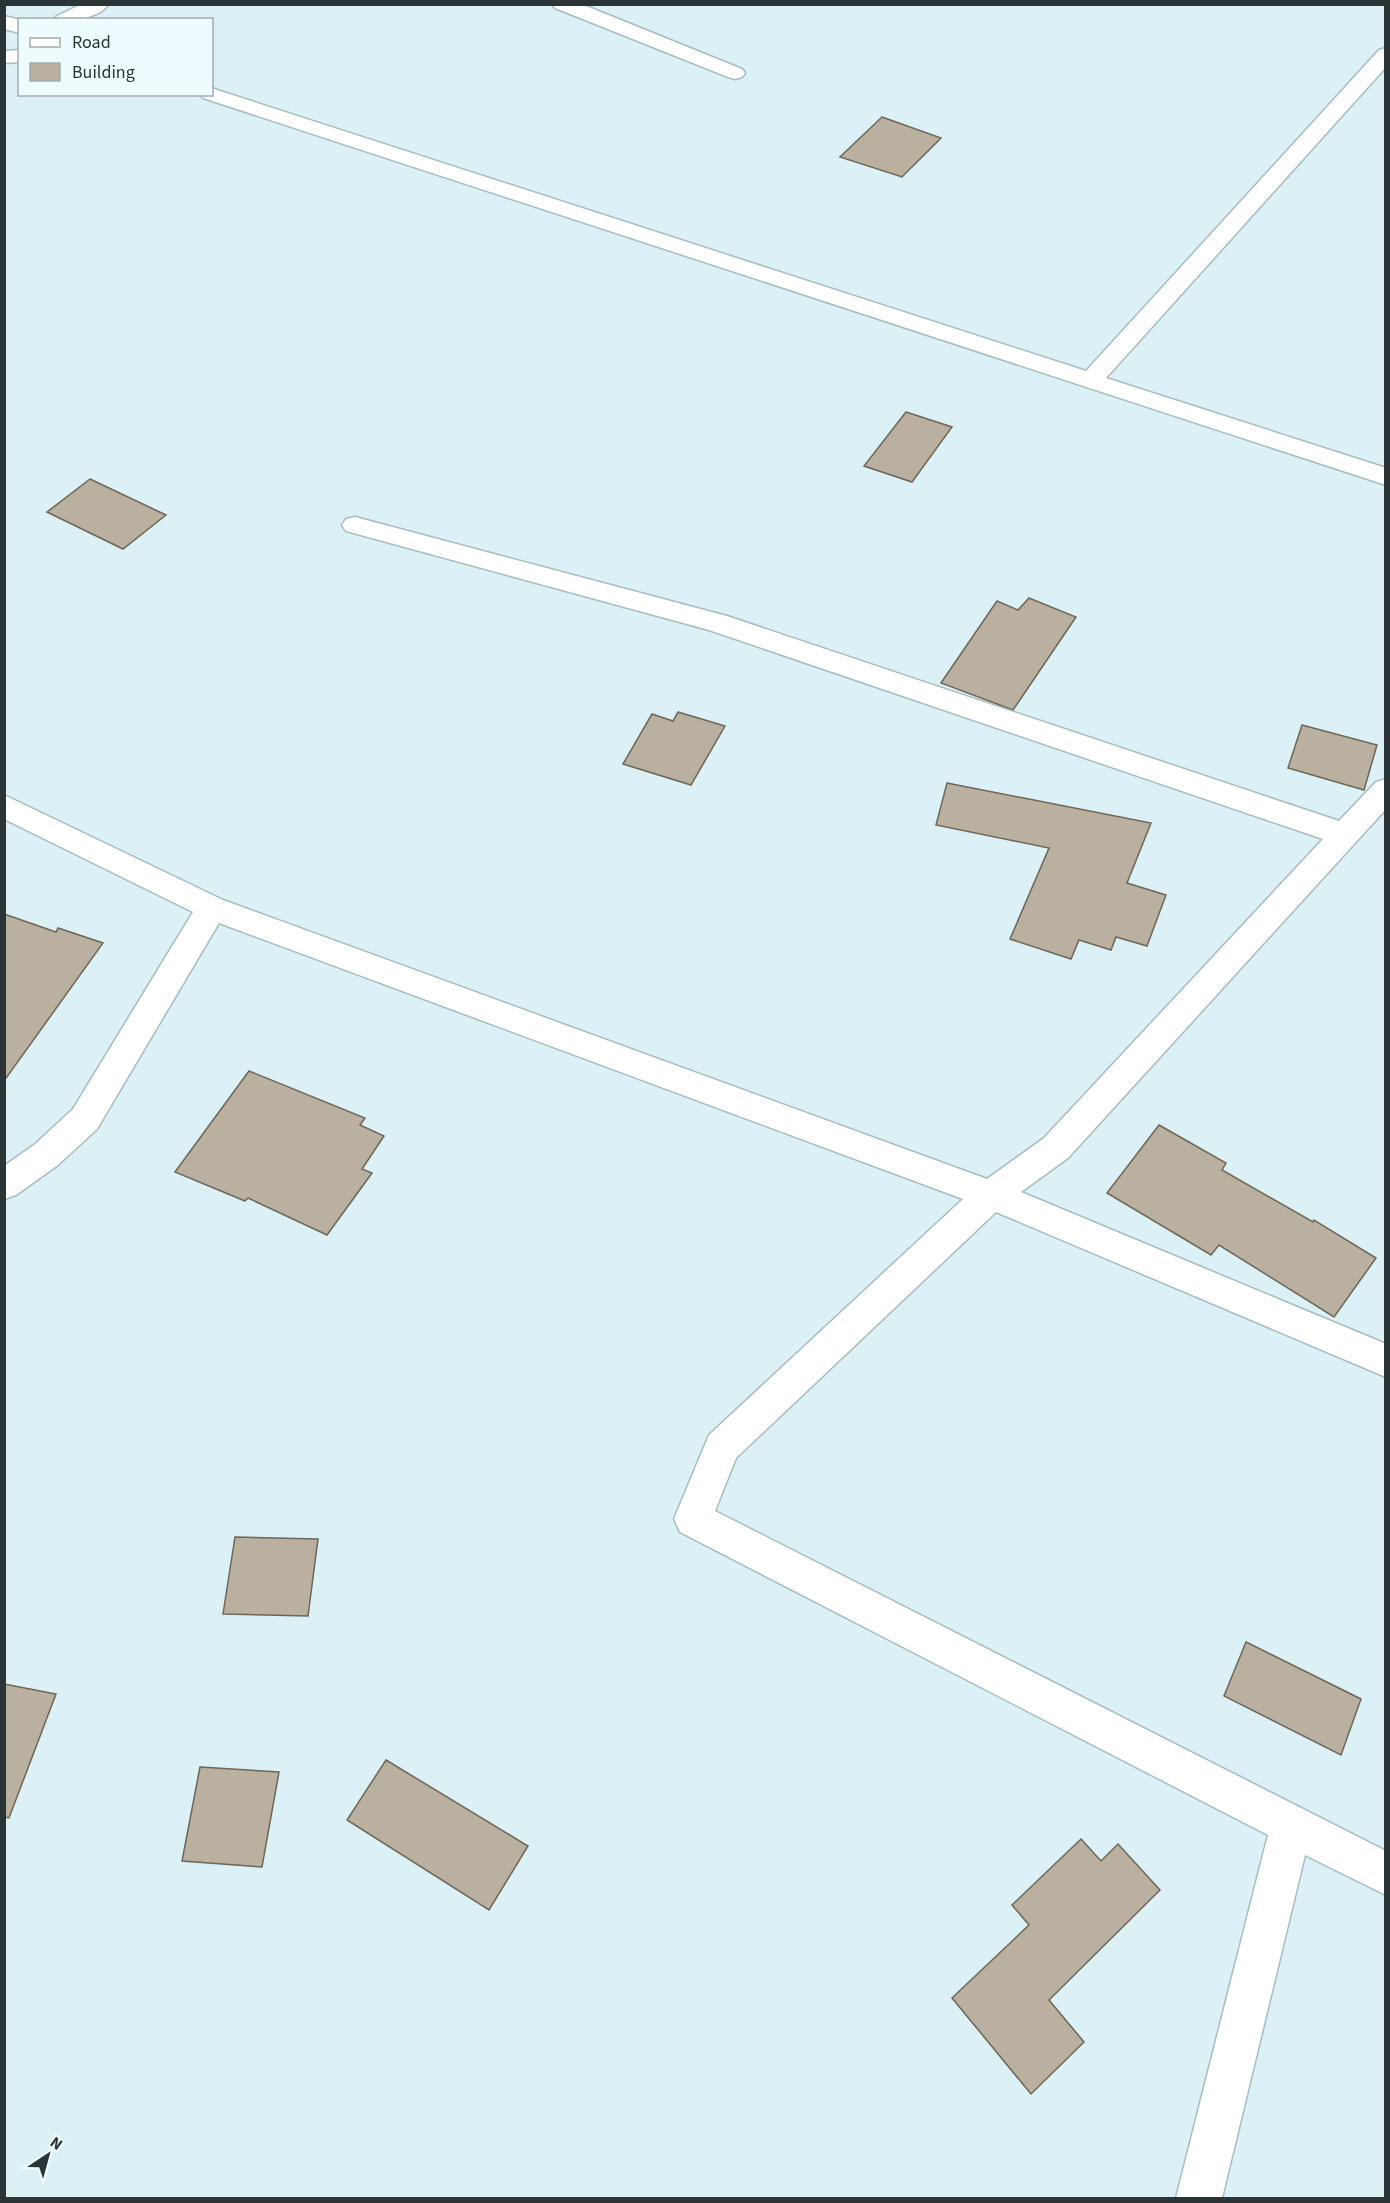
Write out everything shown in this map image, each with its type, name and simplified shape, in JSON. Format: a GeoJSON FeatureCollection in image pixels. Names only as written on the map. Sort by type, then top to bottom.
{"type":"FeatureCollection","features":[{"type":"Feature","properties":{"kind":"street"},"geometry":{"type":"LineString","coordinates":[[68,18],[99,4]]}},
{"type":"Feature","properties":{"kind":"street"},"geometry":{"type":"LineString","coordinates":[[562,4],[735,72]]}},
{"type":"Feature","properties":{"kind":"street"},"geometry":{"type":"LineString","coordinates":[[1090,381],[1386,54]]}},
{"type":"Feature","properties":{"kind":"street"},"geometry":{"type":"LineString","coordinates":[[213,95],[1386,477]]}},
{"type":"Feature","properties":{"kind":"street"},"geometry":{"type":"LineString","coordinates":[[355,525],[717,623],[1343,834]]}},
{"type":"Feature","properties":{"kind":"street"},"geometry":{"type":"LineString","coordinates":[[1386,790],[1056,1148],[991,1195],[722,1447],[693,1519],[1386,1874]]}},
{"type":"Feature","properties":{"kind":"street"},"geometry":{"type":"LineString","coordinates":[[4,806],[212,908],[991,1195],[1386,1361]]}},
{"type":"Feature","properties":{"kind":"street"},"geometry":{"type":"LineString","coordinates":[[4,1185],[45,1155],[86,1119],[212,908]]}},
{"type":"Feature","properties":{"kind":"street"},"geometry":{"type":"LineString","coordinates":[[1199,2199],[1291,1825]]}},
{"type":"Feature","properties":{"kind":"building"},"geometry":{"type":"Polygon","coordinates":[[[882,117],[941,138],[902,177],[840,157],[882,117]]]}},
{"type":"Feature","properties":{"kind":"building"},"geometry":{"type":"Polygon","coordinates":[[[906,412],[952,427],[912,482],[864,466],[906,412]]]}},
{"type":"Feature","properties":{"kind":"building"},"geometry":{"type":"Polygon","coordinates":[[[90,479],[166,515],[123,549],[47,512],[90,479]]]}},
{"type":"Feature","properties":{"kind":"building"},"geometry":{"type":"Polygon","coordinates":[[[1029,598],[1076,617],[1013,710],[941,683],[997,601],[1018,610],[1029,598]]]}},
{"type":"Feature","properties":{"kind":"building"},"geometry":{"type":"Polygon","coordinates":[[[678,712],[725,726],[691,785],[623,764],[652,714],[673,721],[678,712]]]}},
{"type":"Feature","properties":{"kind":"building"},"geometry":{"type":"Polygon","coordinates":[[[1302,725],[1377,745],[1364,790],[1288,768],[1302,725]]]}},
{"type":"Feature","properties":{"kind":"building"},"geometry":{"type":"Polygon","coordinates":[[[947,783],[1151,823],[1127,883],[1166,895],[1147,946],[1116,937],[1111,950],[1079,940],[1071,959],[1010,939],[1049,848],[936,825],[947,783]]]}},
{"type":"Feature","properties":{"kind":"building"},"geometry":{"type":"Polygon","coordinates":[[[4,914],[56,932],[58,928],[103,943],[4,1081],[4,914]]]}},
{"type":"Feature","properties":{"kind":"building"},"geometry":{"type":"Polygon","coordinates":[[[249,1071],[365,1118],[360,1125],[384,1136],[362,1169],[372,1173],[327,1235],[248,1198],[245,1201],[175,1172],[249,1071]]]}},
{"type":"Feature","properties":{"kind":"building"},"geometry":{"type":"Polygon","coordinates":[[[1159,1125],[1226,1163],[1222,1170],[1313,1222],[1314,1220],[1376,1258],[1334,1317],[1219,1245],[1211,1255],[1107,1193],[1159,1125]]]}},
{"type":"Feature","properties":{"kind":"building"},"geometry":{"type":"Polygon","coordinates":[[[235,1537],[318,1539],[308,1616],[223,1614],[235,1537]]]}},
{"type":"Feature","properties":{"kind":"building"},"geometry":{"type":"Polygon","coordinates":[[[1246,1642],[1361,1699],[1341,1755],[1224,1696],[1246,1642]]]}},
{"type":"Feature","properties":{"kind":"building"},"geometry":{"type":"Polygon","coordinates":[[[4,1684],[56,1694],[9,1818],[4,1817],[4,1684]]]}},
{"type":"Feature","properties":{"kind":"building"},"geometry":{"type":"Polygon","coordinates":[[[386,1760],[528,1846],[489,1910],[347,1820],[386,1760]]]}},
{"type":"Feature","properties":{"kind":"building"},"geometry":{"type":"Polygon","coordinates":[[[200,1767],[279,1772],[262,1867],[182,1861],[200,1767]]]}},
{"type":"Feature","properties":{"kind":"building"},"geometry":{"type":"Polygon","coordinates":[[[1081,1839],[1101,1861],[1118,1844],[1160,1890],[1049,2000],[1084,2042],[1031,2094],[952,1998],[1029,1925],[1012,1905],[1081,1839]]]}}]}
